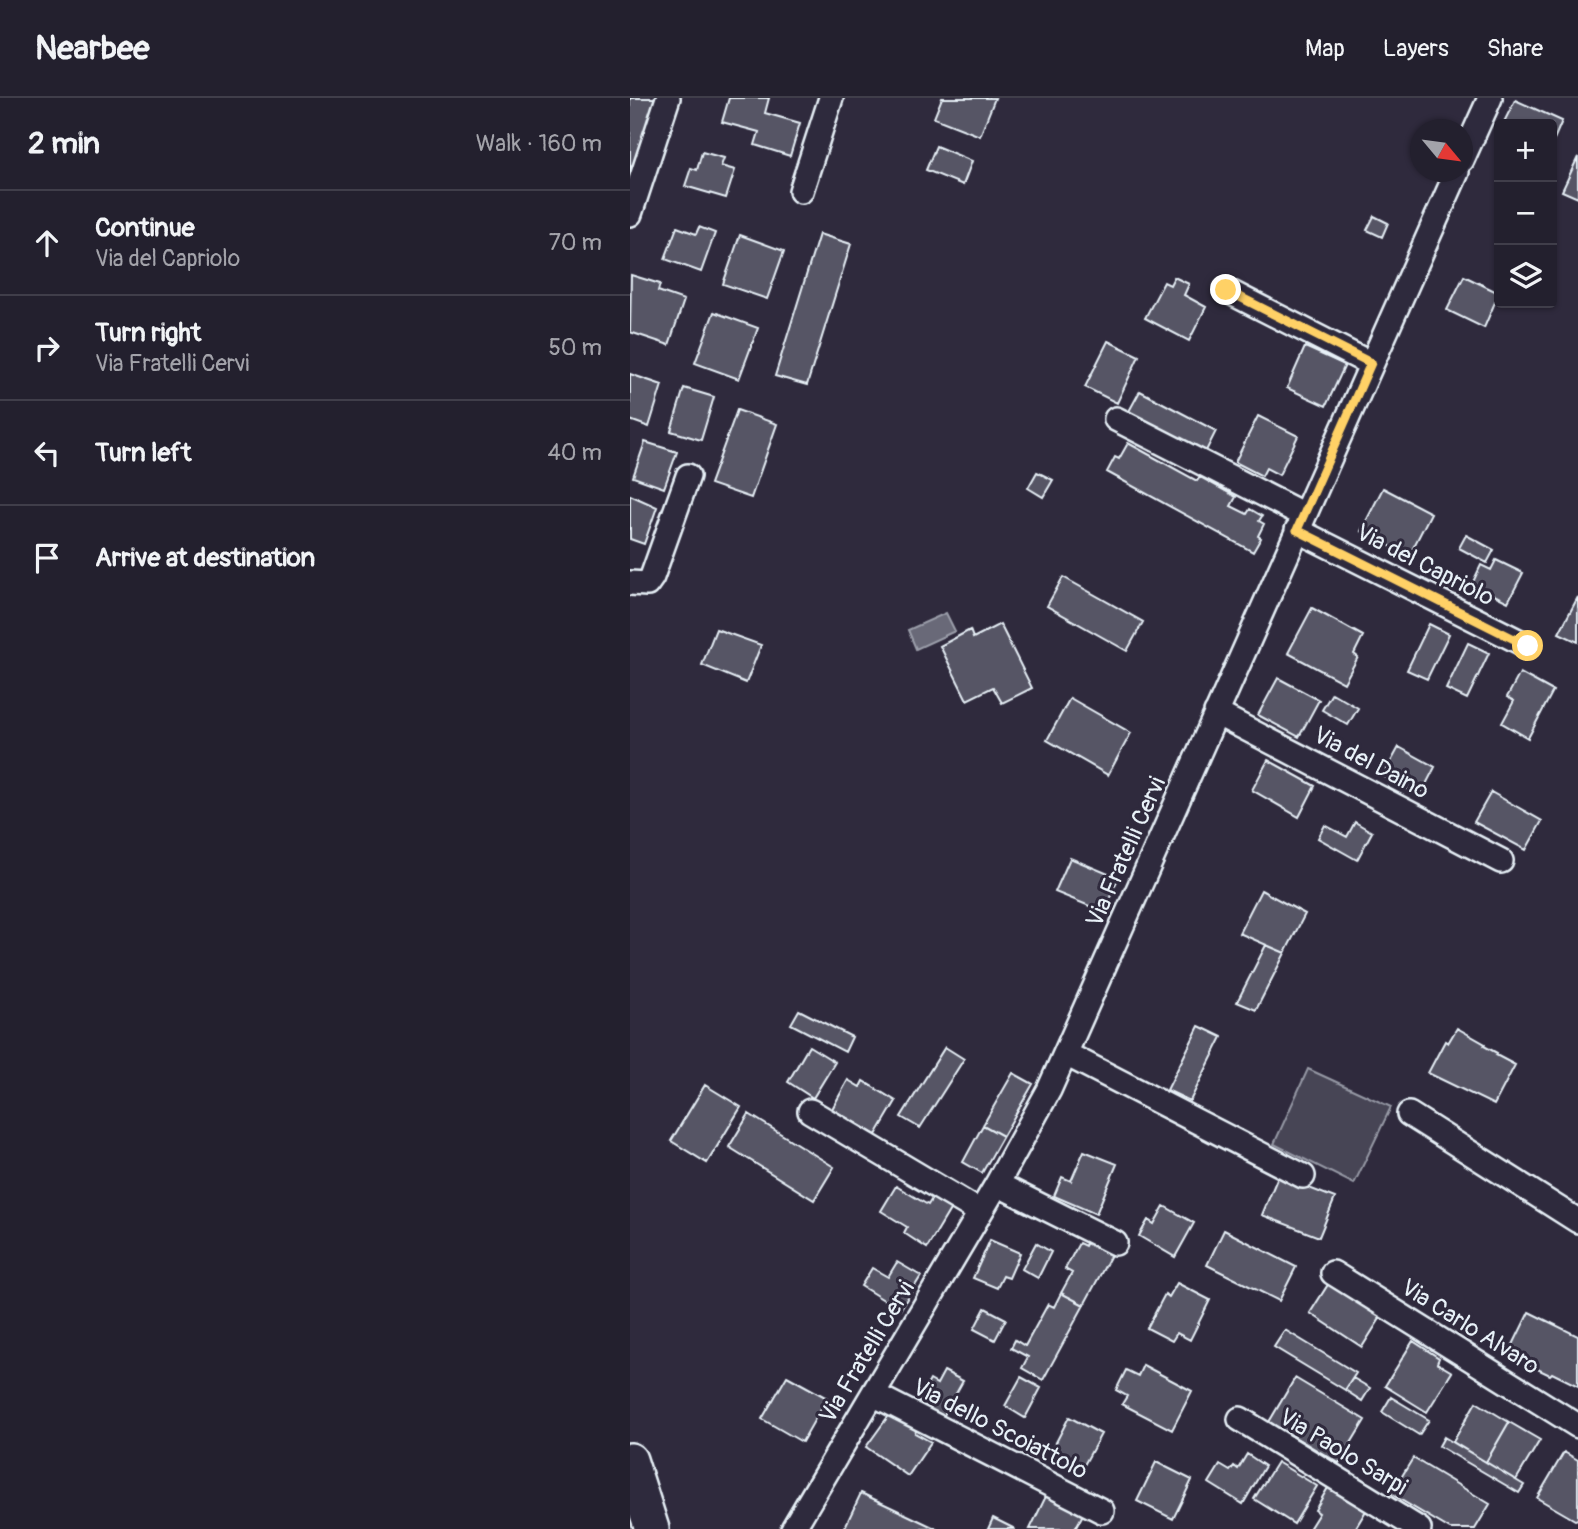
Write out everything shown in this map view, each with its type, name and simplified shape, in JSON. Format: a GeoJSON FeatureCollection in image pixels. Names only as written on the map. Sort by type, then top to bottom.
{"type":"FeatureCollection","features":[{"type":"Feature","properties":{"kind":"street"},"geometry":{"type":"LineString","coordinates":[[630,214],[668,98]]}},
{"type":"Feature","properties":{"kind":"street"},"geometry":{"type":"LineString","coordinates":[[801,191],[831,98]]}},
{"type":"Feature","properties":{"kind":"street"},"geometry":{"type":"LineString","coordinates":[[1473,136],[1490,98]]}},
{"type":"Feature","properties":{"kind":"street","name":"Via Fratelli Cervi"},"geometry":{"type":"LineString","coordinates":[[796,1528],[1049,1090],[1452,182]]}},
{"type":"Feature","properties":{"kind":"street"},"geometry":{"type":"LineString","coordinates":[[1226,290],[1371,363]]}},
{"type":"Feature","properties":{"kind":"street","name":"Via del Capriolo"},"geometry":{"type":"LineString","coordinates":[[1116,419],[1528,646]]}},
{"type":"Feature","properties":{"kind":"street"},"geometry":{"type":"LineString","coordinates":[[630,583],[647,584],[652,577],[688,476]]}},
{"type":"Feature","properties":{"kind":"street","name":"Via del Daino"},"geometry":{"type":"LineString","coordinates":[[1216,712],[1501,861]]}},
{"type":"Feature","properties":{"kind":"street"},"geometry":{"type":"LineString","coordinates":[[1066,1054],[1303,1176]]}},
{"type":"Feature","properties":{"kind":"street"},"geometry":{"type":"LineString","coordinates":[[810,1111],[980,1212]]}},
{"type":"Feature","properties":{"kind":"street"},"geometry":{"type":"LineString","coordinates":[[1409,1114],[1578,1221]]}},
{"type":"Feature","properties":{"kind":"street"},"geometry":{"type":"LineString","coordinates":[[997,1184],[1115,1242]]}},
{"type":"Feature","properties":{"kind":"street","name":"Via Carlo Alvaro"},"geometry":{"type":"LineString","coordinates":[[1333,1273],[1578,1426]]}},
{"type":"Feature","properties":{"kind":"street","name":"Via dello Scoiattolo"},"geometry":{"type":"LineString","coordinates":[[873,1394],[1102,1511]]}},
{"type":"Feature","properties":{"kind":"street","name":"Via Paolo Sarpi"},"geometry":{"type":"LineString","coordinates":[[1240,1419],[1419,1529]]}},
{"type":"Feature","properties":{"kind":"street"},"geometry":{"type":"LineString","coordinates":[[630,1460],[652,1529]]}},
{"type":"Feature","properties":{"kind":"shaded area"},"geometry":{"type":"Polygon","coordinates":[[[1308,1069],[1391,1107],[1354,1184],[1274,1144],[1308,1069]]]}},
{"type":"Feature","properties":{"kind":"water"},"geometry":{"type":"Polygon","coordinates":[[[946,613],[955,631],[916,649],[908,630],[946,613]]]}},
{"type":"Feature","properties":{"kind":"building"},"geometry":{"type":"Polygon","coordinates":[[[630,98],[661,98],[630,189],[630,98]]]}},
{"type":"Feature","properties":{"kind":"building"},"geometry":{"type":"Polygon","coordinates":[[[729,98],[769,98],[765,113],[800,123],[790,156],[755,145],[759,132],[722,122],[729,98]]]}},
{"type":"Feature","properties":{"kind":"building"},"geometry":{"type":"Polygon","coordinates":[[[942,98],[995,98],[980,136],[934,118],[942,98]]]}},
{"type":"Feature","properties":{"kind":"building"},"geometry":{"type":"Polygon","coordinates":[[[1515,100],[1562,121],[1557,132],[1557,119],[1506,119],[1515,100]]]}},
{"type":"Feature","properties":{"kind":"building"},"geometry":{"type":"Polygon","coordinates":[[[936,146],[972,161],[963,185],[926,170],[936,146]]]}},
{"type":"Feature","properties":{"kind":"building"},"geometry":{"type":"Polygon","coordinates":[[[702,152],[724,158],[721,166],[735,170],[726,198],[685,186],[691,168],[697,170],[702,152]]]}},
{"type":"Feature","properties":{"kind":"building"},"geometry":{"type":"Polygon","coordinates":[[[1578,157],[1578,198],[1562,191],[1578,157]]]}},
{"type":"Feature","properties":{"kind":"building"},"geometry":{"type":"Polygon","coordinates":[[[1374,216],[1388,223],[1382,237],[1367,230],[1374,216]]]}},
{"type":"Feature","properties":{"kind":"building"},"geometry":{"type":"Polygon","coordinates":[[[677,227],[696,234],[699,227],[715,233],[701,272],[665,259],[677,227]]]}},
{"type":"Feature","properties":{"kind":"building"},"geometry":{"type":"Polygon","coordinates":[[[819,234],[851,244],[807,385],[775,376],[819,234]]]}},
{"type":"Feature","properties":{"kind":"building"},"geometry":{"type":"Polygon","coordinates":[[[740,235],[784,251],[767,299],[723,284],[740,235]]]}},
{"type":"Feature","properties":{"kind":"building"},"geometry":{"type":"Polygon","coordinates":[[[631,275],[660,284],[658,291],[684,300],[669,345],[630,332],[631,275]]]}},
{"type":"Feature","properties":{"kind":"building"},"geometry":{"type":"Polygon","coordinates":[[[1464,276],[1494,291],[1494,305],[1484,328],[1447,310],[1464,276]]]}},
{"type":"Feature","properties":{"kind":"building"},"geometry":{"type":"Polygon","coordinates":[[[1174,277],[1189,284],[1184,295],[1206,307],[1189,341],[1145,318],[1164,282],[1170,285],[1174,277]]]}},
{"type":"Feature","properties":{"kind":"building"},"geometry":{"type":"Polygon","coordinates":[[[714,312],[758,328],[739,379],[695,363],[714,312]]]}},
{"type":"Feature","properties":{"kind":"building"},"geometry":{"type":"Polygon","coordinates":[[[1108,341],[1139,356],[1117,403],[1085,387],[1108,341]]]}},
{"type":"Feature","properties":{"kind":"building"},"geometry":{"type":"Polygon","coordinates":[[[1305,347],[1345,365],[1326,406],[1287,388],[1305,347]]]}},
{"type":"Feature","properties":{"kind":"building"},"geometry":{"type":"Polygon","coordinates":[[[630,374],[662,385],[649,427],[630,420],[630,374]]]}},
{"type":"Feature","properties":{"kind":"building"},"geometry":{"type":"Polygon","coordinates":[[[684,388],[714,397],[701,440],[671,431],[684,388]]]}},
{"type":"Feature","properties":{"kind":"building"},"geometry":{"type":"Polygon","coordinates":[[[1140,391],[1216,431],[1205,453],[1128,413],[1140,391]]]}},
{"type":"Feature","properties":{"kind":"building"},"geometry":{"type":"Polygon","coordinates":[[[737,410],[777,424],[751,498],[710,484],[737,410]]]}},
{"type":"Feature","properties":{"kind":"building"},"geometry":{"type":"Polygon","coordinates":[[[1258,416],[1298,436],[1279,475],[1266,468],[1262,476],[1235,462],[1258,416]]]}},
{"type":"Feature","properties":{"kind":"building"},"geometry":{"type":"Polygon","coordinates":[[[645,442],[677,452],[664,488],[633,477],[645,442]]]}},
{"type":"Feature","properties":{"kind":"building"},"geometry":{"type":"Polygon","coordinates":[[[1128,443],[1197,481],[1200,477],[1236,497],[1231,506],[1247,514],[1250,509],[1262,516],[1259,521],[1264,524],[1258,536],[1261,538],[1253,552],[1107,472],[1115,457],[1119,459],[1128,443]]]}},
{"type":"Feature","properties":{"kind":"building"},"geometry":{"type":"Polygon","coordinates":[[[1037,472],[1053,480],[1043,497],[1028,488],[1037,472]]]}},
{"type":"Feature","properties":{"kind":"building"},"geometry":{"type":"Polygon","coordinates":[[[1383,488],[1431,513],[1409,556],[1361,531],[1383,488]]]}},
{"type":"Feature","properties":{"kind":"building"},"geometry":{"type":"Polygon","coordinates":[[[630,495],[657,507],[644,544],[630,539],[630,495]]]}},
{"type":"Feature","properties":{"kind":"building"},"geometry":{"type":"Polygon","coordinates":[[[1466,535],[1494,550],[1487,563],[1459,548],[1466,535]]]}},
{"type":"Feature","properties":{"kind":"building"},"geometry":{"type":"Polygon","coordinates":[[[1496,560],[1523,573],[1508,602],[1472,584],[1481,565],[1491,570],[1496,560]]]}},
{"type":"Feature","properties":{"kind":"building"},"geometry":{"type":"Polygon","coordinates":[[[1063,577],[1143,622],[1127,651],[1047,606],[1063,577]]]}},
{"type":"Feature","properties":{"kind":"building"},"geometry":{"type":"Polygon","coordinates":[[[1578,597],[1578,642],[1559,633],[1578,597]]]}},
{"type":"Feature","properties":{"kind":"building"},"geometry":{"type":"Polygon","coordinates":[[[1312,608],[1363,636],[1354,654],[1358,657],[1344,683],[1288,653],[1312,608]]]}},
{"type":"Feature","properties":{"kind":"building"},"geometry":{"type":"Polygon","coordinates":[[[1000,624],[1032,688],[1002,703],[993,687],[967,700],[940,646],[970,630],[973,638],[1000,624]]]}},
{"type":"Feature","properties":{"kind":"building"},"geometry":{"type":"Polygon","coordinates":[[[1429,624],[1449,634],[1427,679],[1407,670],[1429,624]]]}},
{"type":"Feature","properties":{"kind":"building"},"geometry":{"type":"Polygon","coordinates":[[[716,629],[761,645],[746,683],[702,665],[716,629]]]}},
{"type":"Feature","properties":{"kind":"building"},"geometry":{"type":"Polygon","coordinates":[[[1468,643],[1489,653],[1467,699],[1446,689],[1468,643]]]}},
{"type":"Feature","properties":{"kind":"building"},"geometry":{"type":"Polygon","coordinates":[[[1520,673],[1553,691],[1528,738],[1502,723],[1514,701],[1507,697],[1520,673]]]}},
{"type":"Feature","properties":{"kind":"building"},"geometry":{"type":"Polygon","coordinates":[[[1278,678],[1319,700],[1299,737],[1258,715],[1278,678]]]}},
{"type":"Feature","properties":{"kind":"building"},"geometry":{"type":"Polygon","coordinates":[[[1332,693],[1358,708],[1348,725],[1322,710],[1332,693]]]}},
{"type":"Feature","properties":{"kind":"building"},"geometry":{"type":"Polygon","coordinates":[[[1070,698],[1131,733],[1108,775],[1047,740],[1070,698]]]}},
{"type":"Feature","properties":{"kind":"building"},"geometry":{"type":"Polygon","coordinates":[[[1399,747],[1435,767],[1420,796],[1383,776],[1399,747]]]}},
{"type":"Feature","properties":{"kind":"building"},"geometry":{"type":"Polygon","coordinates":[[[1268,760],[1315,786],[1299,817],[1252,790],[1268,760]]]}},
{"type":"Feature","properties":{"kind":"building"},"geometry":{"type":"Polygon","coordinates":[[[1491,792],[1542,821],[1526,850],[1474,822],[1491,792]]]}},
{"type":"Feature","properties":{"kind":"building"},"geometry":{"type":"Polygon","coordinates":[[[1355,822],[1372,832],[1357,860],[1318,838],[1325,825],[1347,837],[1355,822]]]}},
{"type":"Feature","properties":{"kind":"building"},"geometry":{"type":"Polygon","coordinates":[[[1070,858],[1118,878],[1104,912],[1055,892],[1070,858]]]}},
{"type":"Feature","properties":{"kind":"building"},"geometry":{"type":"Polygon","coordinates":[[[1261,890],[1305,914],[1285,953],[1239,933],[1261,890]]]}},
{"type":"Feature","properties":{"kind":"building"},"geometry":{"type":"Polygon","coordinates":[[[1266,945],[1285,953],[1256,1010],[1237,1002],[1266,945]]]}},
{"type":"Feature","properties":{"kind":"building"},"geometry":{"type":"Polygon","coordinates":[[[799,1010],[852,1037],[845,1052],[791,1024],[799,1010]]]}},
{"type":"Feature","properties":{"kind":"building"},"geometry":{"type":"Polygon","coordinates":[[[1199,1026],[1222,1037],[1190,1101],[1167,1090],[1199,1026]]]}},
{"type":"Feature","properties":{"kind":"building"},"geometry":{"type":"Polygon","coordinates":[[[1457,1028],[1515,1065],[1494,1105],[1428,1073],[1445,1041],[1448,1043],[1457,1028]]]}},
{"type":"Feature","properties":{"kind":"building"},"geometry":{"type":"Polygon","coordinates":[[[809,1046],[835,1062],[813,1098],[788,1082],[809,1046]]]}},
{"type":"Feature","properties":{"kind":"building"},"geometry":{"type":"Polygon","coordinates":[[[945,1047],[964,1059],[920,1128],[901,1117],[945,1047]]]}},
{"type":"Feature","properties":{"kind":"building"},"geometry":{"type":"Polygon","coordinates":[[[1013,1073],[1033,1084],[1003,1136],[983,1125],[1013,1073]]]}},
{"type":"Feature","properties":{"kind":"building"},"geometry":{"type":"Polygon","coordinates":[[[848,1080],[860,1087],[863,1081],[896,1101],[876,1135],[832,1109],[848,1080]]]}},
{"type":"Feature","properties":{"kind":"building"},"geometry":{"type":"Polygon","coordinates":[[[705,1085],[741,1107],[707,1163],[671,1141],[705,1085]]]}},
{"type":"Feature","properties":{"kind":"building"},"geometry":{"type":"Polygon","coordinates":[[[749,1114],[834,1167],[814,1200],[729,1147],[749,1114]]]}},
{"type":"Feature","properties":{"kind":"building"},"geometry":{"type":"Polygon","coordinates":[[[983,1125],[1003,1136],[982,1173],[963,1162],[983,1125]]]}},
{"type":"Feature","properties":{"kind":"building"},"geometry":{"type":"Polygon","coordinates":[[[1084,1151],[1117,1164],[1096,1214],[1054,1196],[1062,1177],[1071,1181],[1084,1151]]]}},
{"type":"Feature","properties":{"kind":"building"},"geometry":{"type":"Polygon","coordinates":[[[1278,1176],[1335,1198],[1319,1237],[1262,1215],[1278,1176]]]}},
{"type":"Feature","properties":{"kind":"building"},"geometry":{"type":"Polygon","coordinates":[[[896,1186],[928,1205],[933,1197],[951,1208],[927,1248],[904,1233],[907,1227],[881,1211],[896,1186]]]}},
{"type":"Feature","properties":{"kind":"building"},"geometry":{"type":"Polygon","coordinates":[[[1164,1206],[1194,1223],[1175,1257],[1139,1236],[1148,1220],[1154,1224],[1164,1206]]]}},
{"type":"Feature","properties":{"kind":"building"},"geometry":{"type":"Polygon","coordinates":[[[1224,1230],[1296,1267],[1279,1301],[1207,1265],[1224,1230]]]}},
{"type":"Feature","properties":{"kind":"building"},"geometry":{"type":"Polygon","coordinates":[[[990,1240],[1020,1253],[1009,1278],[1003,1276],[997,1288],[973,1278],[990,1240]]]}},
{"type":"Feature","properties":{"kind":"building"},"geometry":{"type":"Polygon","coordinates":[[[1088,1240],[1112,1253],[1084,1305],[1061,1293],[1072,1273],[1065,1269],[1079,1243],[1085,1246],[1088,1240]]]}},
{"type":"Feature","properties":{"kind":"building"},"geometry":{"type":"Polygon","coordinates":[[[1036,1243],[1051,1252],[1038,1278],[1022,1269],[1036,1243]]]}},
{"type":"Feature","properties":{"kind":"building"},"geometry":{"type":"Polygon","coordinates":[[[897,1262],[921,1276],[900,1310],[861,1286],[872,1268],[888,1277],[897,1262]]]}},
{"type":"Feature","properties":{"kind":"building"},"geometry":{"type":"Polygon","coordinates":[[[1177,1283],[1210,1300],[1190,1340],[1177,1333],[1172,1341],[1147,1328],[1165,1294],[1169,1297],[1177,1283]]]}},
{"type":"Feature","properties":{"kind":"building"},"geometry":{"type":"Polygon","coordinates":[[[1329,1283],[1381,1317],[1362,1347],[1310,1313],[1329,1283]]]}},
{"type":"Feature","properties":{"kind":"building"},"geometry":{"type":"Polygon","coordinates":[[[1061,1293],[1084,1305],[1043,1380],[1022,1368],[1028,1357],[1011,1348],[1015,1340],[1025,1346],[1048,1304],[1054,1307],[1061,1293]]]}},
{"type":"Feature","properties":{"kind":"building"},"geometry":{"type":"Polygon","coordinates":[[[985,1308],[1006,1319],[995,1340],[974,1329],[985,1308]]]}},
{"type":"Feature","properties":{"kind":"building"},"geometry":{"type":"Polygon","coordinates":[[[1529,1312],[1578,1336],[1578,1386],[1508,1355],[1529,1312]]]}},
{"type":"Feature","properties":{"kind":"building"},"geometry":{"type":"Polygon","coordinates":[[[1285,1330],[1356,1373],[1345,1390],[1274,1347],[1285,1330]]]}},
{"type":"Feature","properties":{"kind":"building"},"geometry":{"type":"Polygon","coordinates":[[[1413,1341],[1439,1358],[1437,1363],[1452,1372],[1427,1412],[1385,1386],[1413,1341]]]}},
{"type":"Feature","properties":{"kind":"building"},"geometry":{"type":"Polygon","coordinates":[[[1143,1365],[1192,1391],[1172,1430],[1122,1404],[1127,1396],[1116,1390],[1126,1370],[1138,1376],[1143,1365]]]}},
{"type":"Feature","properties":{"kind":"building"},"geometry":{"type":"Polygon","coordinates":[[[944,1371],[963,1381],[943,1417],[917,1403],[930,1380],[937,1384],[944,1371]]]}},
{"type":"Feature","properties":{"kind":"building"},"geometry":{"type":"Polygon","coordinates":[[[787,1376],[827,1398],[802,1442],[762,1419],[787,1376]]]}},
{"type":"Feature","properties":{"kind":"building"},"geometry":{"type":"Polygon","coordinates":[[[1021,1377],[1041,1388],[1025,1418],[1005,1406],[1021,1377]]]}},
{"type":"Feature","properties":{"kind":"building"},"geometry":{"type":"Polygon","coordinates":[[[1295,1378],[1365,1420],[1339,1463],[1269,1422],[1295,1378]]]}},
{"type":"Feature","properties":{"kind":"building"},"geometry":{"type":"Polygon","coordinates":[[[1353,1378],[1370,1388],[1362,1401],[1345,1390],[1353,1378]]]}},
{"type":"Feature","properties":{"kind":"building"},"geometry":{"type":"Polygon","coordinates":[[[1391,1397],[1429,1420],[1419,1435],[1382,1412],[1391,1397]]]}},
{"type":"Feature","properties":{"kind":"building"},"geometry":{"type":"Polygon","coordinates":[[[1476,1402],[1509,1422],[1486,1462],[1453,1442],[1476,1402]]]}},
{"type":"Feature","properties":{"kind":"building"},"geometry":{"type":"Polygon","coordinates":[[[892,1411],[919,1426],[915,1433],[931,1442],[908,1476],[866,1447],[892,1411]]]}},
{"type":"Feature","properties":{"kind":"building"},"geometry":{"type":"Polygon","coordinates":[[[1069,1417],[1101,1434],[1083,1467],[1052,1450],[1069,1417]]]}},
{"type":"Feature","properties":{"kind":"building"},"geometry":{"type":"Polygon","coordinates":[[[1509,1422],[1540,1440],[1516,1480],[1486,1462],[1509,1422]]]}},
{"type":"Feature","properties":{"kind":"building"},"geometry":{"type":"Polygon","coordinates":[[[1444,1437],[1524,1485],[1519,1493],[1439,1446],[1444,1437]]]}},
{"type":"Feature","properties":{"kind":"building"},"geometry":{"type":"Polygon","coordinates":[[[1564,1452],[1578,1460],[1578,1519],[1575,1520],[1537,1498],[1564,1452]]]}},
{"type":"Feature","properties":{"kind":"building"},"geometry":{"type":"Polygon","coordinates":[[[1247,1454],[1265,1466],[1243,1504],[1209,1483],[1220,1465],[1230,1471],[1234,1466],[1238,1469],[1247,1454]]]}},
{"type":"Feature","properties":{"kind":"building"},"geometry":{"type":"Polygon","coordinates":[[[1413,1458],[1490,1504],[1475,1529],[1450,1529],[1391,1494],[1413,1458]]]}},
{"type":"Feature","properties":{"kind":"building"},"geometry":{"type":"Polygon","coordinates":[[[1156,1462],[1192,1480],[1173,1519],[1137,1501],[1156,1462]]]}},
{"type":"Feature","properties":{"kind":"building"},"geometry":{"type":"Polygon","coordinates":[[[1277,1462],[1317,1486],[1294,1524],[1254,1499],[1277,1462]]]}},
{"type":"Feature","properties":{"kind":"building"},"geometry":{"type":"Polygon","coordinates":[[[1329,1486],[1367,1509],[1355,1529],[1309,1529],[1319,1513],[1315,1510],[1329,1486]]]}},
{"type":"Feature","properties":{"kind":"building"},"geometry":{"type":"Polygon","coordinates":[[[1049,1490],[1086,1509],[1075,1529],[1030,1529],[1049,1490]]]}},
{"type":"Feature","properties":{"kind":"building"},"geometry":{"type":"Polygon","coordinates":[[[861,1493],[937,1529],[844,1529],[861,1493]]]}},
{"type":"Feature","properties":{"kind":"building"},"geometry":{"type":"Polygon","coordinates":[[[993,1518],[1015,1529],[988,1529],[993,1518]]]}},
{"type":"Feature","properties":{"kind":"route"},"geometry":{"type":"LineString","coordinates":[[1226,290],[1371,363],[1297,530],[1528,646]]}}]}
